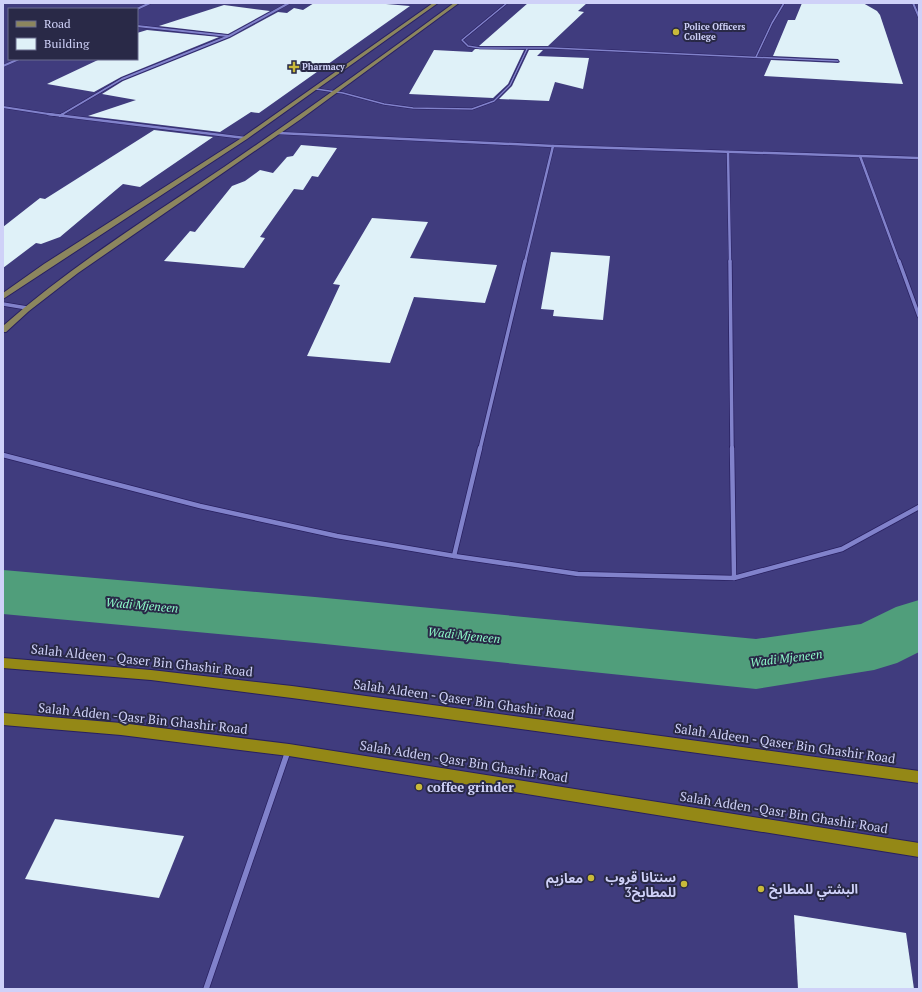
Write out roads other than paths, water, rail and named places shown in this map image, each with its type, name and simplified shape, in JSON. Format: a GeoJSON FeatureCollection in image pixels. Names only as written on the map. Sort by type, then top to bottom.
{"type":"FeatureCollection","features":[{"type":"Feature","properties":{"kind":"highway","name":"Salah Aldeen - Qaser Bin Ghashir Road"},"geometry":{"type":"LineString","coordinates":[[3,663],[152,676],[292,692],[919,777]]}},
{"type":"Feature","properties":{"kind":"highway","name":"Salah Adden -Qasr Bin Ghashir Road"},"geometry":{"type":"LineString","coordinates":[[3,719],[120,729],[289,750],[919,850]]}},
{"type":"Feature","properties":{"kind":"main road"},"geometry":{"type":"LineString","coordinates":[[3,297],[47,266],[245,138],[436,3]]}},
{"type":"Feature","properties":{"kind":"main road"},"geometry":{"type":"LineString","coordinates":[[3,330],[27,308],[76,271],[278,133],[457,3]]}},
{"type":"Feature","properties":{"kind":"street"},"geometry":{"type":"LineString","coordinates":[[138,9],[150,3]]}},
{"type":"Feature","properties":{"kind":"street"},"geometry":{"type":"LineString","coordinates":[[60,116],[122,79],[229,36],[289,3]]}},
{"type":"Feature","properties":{"kind":"street"},"geometry":{"type":"LineString","coordinates":[[913,3],[919,18]]}},
{"type":"Feature","properties":{"kind":"street"},"geometry":{"type":"LineString","coordinates":[[138,26],[229,36]]}},
{"type":"Feature","properties":{"kind":"street"},"geometry":{"type":"LineString","coordinates":[[3,66],[18,60]]}},
{"type":"Feature","properties":{"kind":"street"},"geometry":{"type":"LineString","coordinates":[[3,106],[60,116],[245,138]]}},
{"type":"Feature","properties":{"kind":"street"},"geometry":{"type":"LineString","coordinates":[[278,133],[552,146],[919,158]]}},
{"type":"Feature","properties":{"kind":"street"},"geometry":{"type":"LineString","coordinates":[[454,556],[552,146]]}},
{"type":"Feature","properties":{"kind":"street"},"geometry":{"type":"LineString","coordinates":[[728,152],[734,578]]}},
{"type":"Feature","properties":{"kind":"street"},"geometry":{"type":"LineString","coordinates":[[860,156],[919,316]]}},
{"type":"Feature","properties":{"kind":"street"},"geometry":{"type":"LineString","coordinates":[[3,304],[27,308]]}},
{"type":"Feature","properties":{"kind":"street"},"geometry":{"type":"LineString","coordinates":[[3,455],[200,506],[337,536],[454,556],[578,574],[734,578],[842,549],[919,507]]}},
{"type":"Feature","properties":{"kind":"street"},"geometry":{"type":"LineString","coordinates":[[206,989],[289,750]]}},
{"type":"Feature","properties":{"kind":"lane"},"geometry":{"type":"LineString","coordinates":[[507,3],[462,40],[468,46],[480,48],[552,48],[838,61]]}},
{"type":"Feature","properties":{"kind":"lane"},"geometry":{"type":"LineString","coordinates":[[756,57],[772,23],[784,3]]}},
{"type":"Feature","properties":{"kind":"lane"},"geometry":{"type":"LineString","coordinates":[[316,89],[336,92],[384,104],[413,108],[472,109],[494,101],[510,85],[527,49]]}},
{"type":"Feature","properties":{"kind":"waterway","name":"Wadi Mjeneen"},"geometry":{"type":"LineString","coordinates":[[3,592],[315,620],[756,664],[874,646],[919,623]]}},
{"type":"Feature","properties":{"kind":"place","name":"Police Officers College"},"geometry":{"type":"Point","coordinates":[676,32]}},
{"type":"Feature","properties":{"kind":"place","name":"Pharmacy"},"geometry":{"type":"Point","coordinates":[294,67]}},
{"type":"Feature","properties":{"kind":"place","name":"coffee grinder"},"geometry":{"type":"Point","coordinates":[419,787]}},
{"type":"Feature","properties":{"kind":"place","name":"معازيم"},"geometry":{"type":"Point","coordinates":[591,878]}},
{"type":"Feature","properties":{"kind":"place","name":"سنتانا قروب 3للمطابخ"},"geometry":{"type":"Point","coordinates":[684,884]}},
{"type":"Feature","properties":{"kind":"place","name":"البشتي للمطابخ"},"geometry":{"type":"Point","coordinates":[761,889]}}]}
